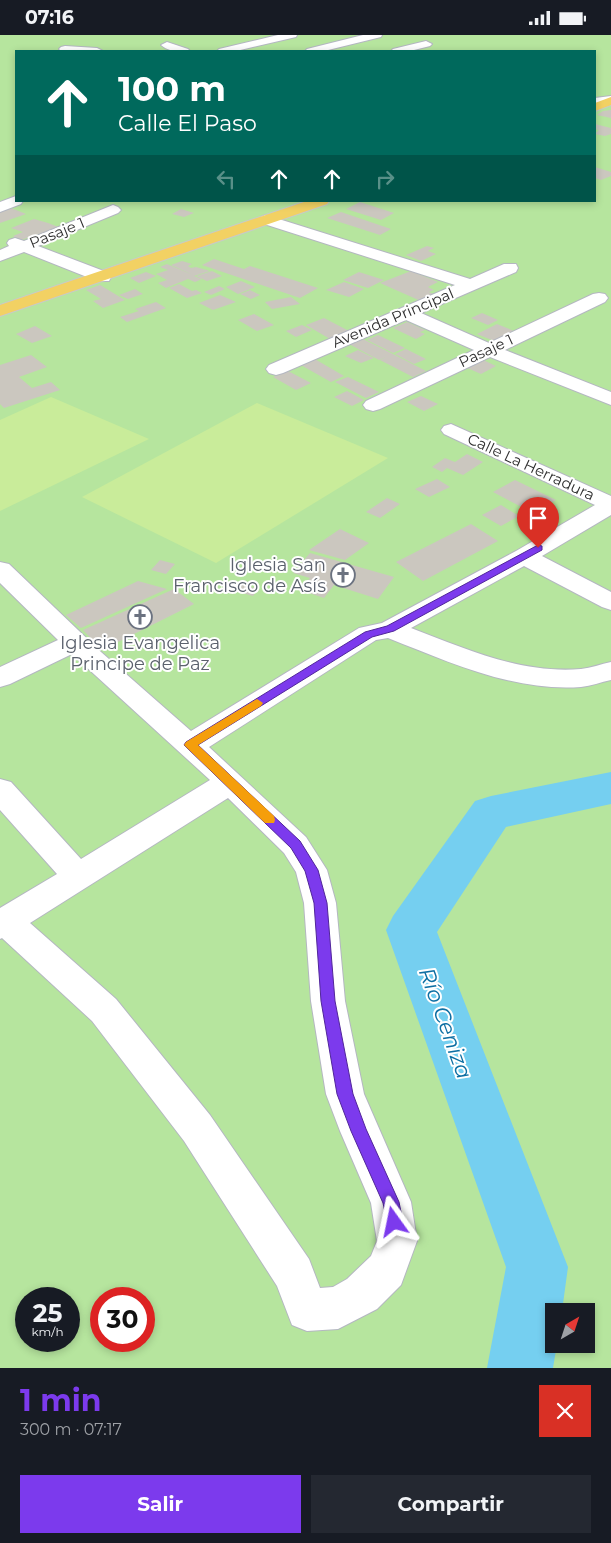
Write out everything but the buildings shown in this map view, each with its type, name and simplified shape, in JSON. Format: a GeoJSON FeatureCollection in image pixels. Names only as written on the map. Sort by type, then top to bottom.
{"type":"FeatureCollection","features":[{"type":"Feature","properties":{"kind":"main road"},"geometry":{"type":"LineString","coordinates":[[596,107],[611,101]]}},
{"type":"Feature","properties":{"kind":"main road"},"geometry":{"type":"LineString","coordinates":[[0,311],[319,202]]}},
{"type":"Feature","properties":{"kind":"street"},"geometry":{"type":"LineString","coordinates":[[237,35],[260,43]]}},
{"type":"Feature","properties":{"kind":"street"},"geometry":{"type":"LineString","coordinates":[[229,50],[292,35]]}},
{"type":"Feature","properties":{"kind":"street"},"geometry":{"type":"LineString","coordinates":[[315,50],[377,35]]}},
{"type":"Feature","properties":{"kind":"street"},"geometry":{"type":"LineString","coordinates":[[325,38],[366,50]]}},
{"type":"Feature","properties":{"kind":"street"},"geometry":{"type":"LineString","coordinates":[[401,50],[426,44]]}},
{"type":"Feature","properties":{"kind":"street"},"geometry":{"type":"LineString","coordinates":[[167,45],[181,50]]}},
{"type":"Feature","properties":{"kind":"street"},"geometry":{"type":"LineString","coordinates":[[65,49],[81,50]]}},
{"type":"Feature","properties":{"kind":"street"},"geometry":{"type":"LineString","coordinates":[[596,102],[611,101]]}},
{"type":"Feature","properties":{"kind":"street"},"geometry":{"type":"LineString","coordinates":[[0,207],[15,201]]}},
{"type":"Feature","properties":{"kind":"street","name":"Pasaje 1"},"geometry":{"type":"LineString","coordinates":[[0,256],[114,210]]}},
{"type":"Feature","properties":{"kind":"street"},"geometry":{"type":"LineString","coordinates":[[266,220],[471,285]]}},
{"type":"Feature","properties":{"kind":"street"},"geometry":{"type":"LineString","coordinates":[[0,237],[103,277]]}},
{"type":"Feature","properties":{"kind":"street","name":"Avenida Principal"},"geometry":{"type":"LineString","coordinates":[[276,369],[510,268]]}},
{"type":"Feature","properties":{"kind":"street","name":"Pasaje 1"},"geometry":{"type":"LineString","coordinates":[[373,405],[599,298]]}},
{"type":"Feature","properties":{"kind":"street"},"geometry":{"type":"LineString","coordinates":[[406,313],[611,399]]}},
{"type":"Feature","properties":{"kind":"street","name":"Calle La Herradura"},"geometry":{"type":"LineString","coordinates":[[452,430],[611,505]]}},
{"type":"Feature","properties":{"kind":"street"},"geometry":{"type":"LineString","coordinates":[[190,745],[368,634],[390,629],[524,556],[611,505]]}},
{"type":"Feature","properties":{"kind":"street"},"geometry":{"type":"LineString","coordinates":[[524,556],[611,602]]}},
{"type":"Feature","properties":{"kind":"street"},"geometry":{"type":"LineString","coordinates":[[0,569],[75,642],[230,782],[295,845],[311,870],[320,903],[328,1001],[345,1094],[359,1131],[391,1202],[397,1241],[386,1269],[362,1294],[338,1308],[307,1310],[294,1274],[197,1128],[104,1011],[3,923],[230,782]]}},
{"type":"Feature","properties":{"kind":"street"},"geometry":{"type":"LineString","coordinates":[[390,629],[488,667],[534,677],[582,678],[611,671]]}},
{"type":"Feature","properties":{"kind":"street"},"geometry":{"type":"LineString","coordinates":[[0,678],[75,642]]}},
{"type":"Feature","properties":{"kind":"street"},"geometry":{"type":"LineString","coordinates":[[0,790],[79,877]]}},
{"type":"Feature","properties":{"kind":"green space"},"geometry":{"type":"Polygon","coordinates":[[[0,35],[611,35],[611,1368],[0,1368],[0,35]]]}},
{"type":"Feature","properties":{"kind":"green space"},"geometry":{"type":"Polygon","coordinates":[[[51,397],[149,439],[0,511],[0,420],[51,397]]]}},
{"type":"Feature","properties":{"kind":"green space"},"geometry":{"type":"Polygon","coordinates":[[[257,403],[388,458],[216,563],[82,497],[257,403]]]}},
{"type":"Feature","properties":{"kind":"waterway","name":"Río Ceniza"},"geometry":{"type":"LineString","coordinates":[[520,1368],[537,1267],[411,930],[491,813],[611,788]]}},
{"type":"Feature","properties":{"kind":"slow traffic"},"geometry":{"type":"LineString","coordinates":[[257,703],[190,745],[269,820]]}},
{"type":"Feature","properties":{"kind":"place","name":"Iglesia San Francisco de Asís"},"geometry":{"type":"Point","coordinates":[343,575]}},
{"type":"Feature","properties":{"kind":"place","name":"Iglesia Evangelica Principe de Paz"},"geometry":{"type":"Point","coordinates":[140,617]}},
{"type":"Feature","properties":{"kind":"route"},"geometry":{"type":"LineString","coordinates":[[394,1222],[391,1202],[359,1131],[345,1094],[328,1001],[320,903],[311,870],[295,845],[190,745],[368,634],[390,629],[538,548]]}}]}
